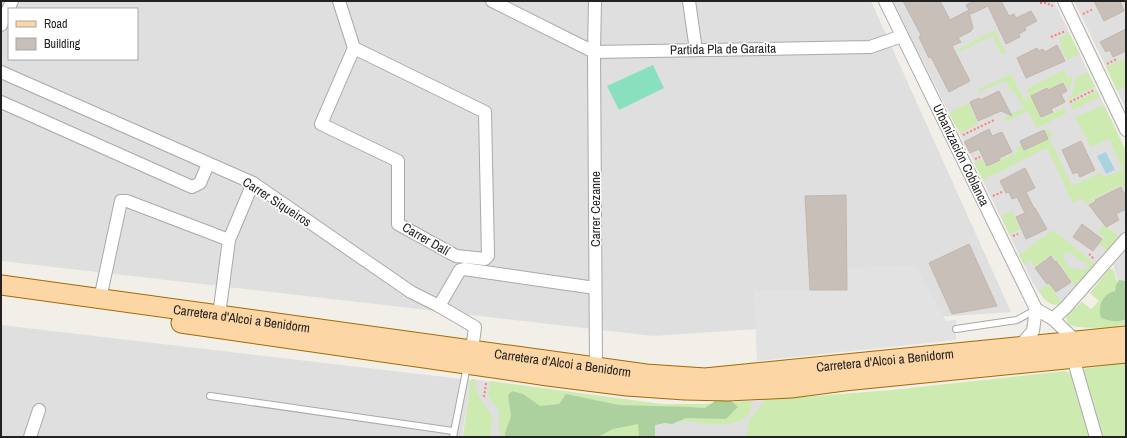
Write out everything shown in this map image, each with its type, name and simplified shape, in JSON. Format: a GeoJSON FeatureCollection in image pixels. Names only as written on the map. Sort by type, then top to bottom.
{"type":"FeatureCollection","features":[{"type":"Feature","properties":{"kind":"main road","name":"Carretera d'Alcoi a Benidorm"},"geometry":{"type":"LineString","coordinates":[[1,285],[219,315],[470,357],[548,376],[627,386],[685,390],[728,391],[792,388],[1074,350],[1126,336]]}},
{"type":"Feature","properties":{"kind":"main road","name":"Carretera d'Alcoi a Benidorm"},"geometry":{"type":"LineString","coordinates":[[1,298],[470,357],[596,367],[646,374],[705,378],[1019,347],[1126,353]]}},
{"type":"Feature","properties":{"kind":"street"},"geometry":{"type":"LineString","coordinates":[[339,1],[354,48]]}},
{"type":"Feature","properties":{"kind":"street"},"geometry":{"type":"LineString","coordinates":[[492,1],[594,52],[595,1]]}},
{"type":"Feature","properties":{"kind":"street"},"geometry":{"type":"LineString","coordinates":[[688,1],[696,50]]}},
{"type":"Feature","properties":{"kind":"street","name":"Urbanización Coblanca"},"geometry":{"type":"LineString","coordinates":[[885,1],[1036,309]]}},
{"type":"Feature","properties":{"kind":"street"},"geometry":{"type":"LineString","coordinates":[[1058,3],[1077,27],[1126,130]]}},
{"type":"Feature","properties":{"kind":"street"},"geometry":{"type":"LineString","coordinates":[[1,25],[8,10]]}},
{"type":"Feature","properties":{"kind":"street","name":"Partida Pla de Garaita"},"geometry":{"type":"LineString","coordinates":[[594,52],[870,46],[902,36]]}},
{"type":"Feature","properties":{"kind":"street","name":"Carrer Dalí"},"geometry":{"type":"LineString","coordinates":[[354,48],[485,112],[488,256],[485,259],[456,256],[398,224],[398,162],[321,124],[354,48]]}},
{"type":"Feature","properties":{"kind":"street","name":"Carrer Cezanne"},"geometry":{"type":"LineString","coordinates":[[594,52],[596,367]]}},
{"type":"Feature","properties":{"kind":"street","name":"Carrer Siqueiros"},"geometry":{"type":"LineString","coordinates":[[1,72],[253,183],[411,292],[475,327],[470,357]]}},
{"type":"Feature","properties":{"kind":"street"},"geometry":{"type":"LineString","coordinates":[[1,102],[192,187],[200,183],[208,164]]}},
{"type":"Feature","properties":{"kind":"street"},"geometry":{"type":"LineString","coordinates":[[219,315],[229,240],[253,183]]}},
{"type":"Feature","properties":{"kind":"street"},"geometry":{"type":"LineString","coordinates":[[100,299],[121,202],[127,201],[229,240]]}},
{"type":"Feature","properties":{"kind":"street"},"geometry":{"type":"LineString","coordinates":[[1053,319],[1066,307],[1126,239]]}},
{"type":"Feature","properties":{"kind":"street"},"geometry":{"type":"LineString","coordinates":[[439,306],[460,270],[464,269],[595,288]]}},
{"type":"Feature","properties":{"kind":"street"},"geometry":{"type":"LineString","coordinates":[[1019,347],[1033,331],[1036,309],[1053,319],[1074,350],[1096,437]]}},
{"type":"Feature","properties":{"kind":"street"},"geometry":{"type":"LineString","coordinates":[[30,437],[39,410]]}},
{"type":"Feature","properties":{"kind":"lane"},"geometry":{"type":"LineString","coordinates":[[956,329],[1017,320],[1036,309]]}},
{"type":"Feature","properties":{"kind":"lane"},"geometry":{"type":"LineString","coordinates":[[210,396],[453,434],[470,357]]}},
{"type":"Feature","properties":{"kind":"path"},"geometry":{"type":"LineString","coordinates":[[1040,4],[1058,3]]}},
{"type":"Feature","properties":{"kind":"path"},"geometry":{"type":"LineString","coordinates":[[1051,38],[1077,27]]}},
{"type":"Feature","properties":{"kind":"path"},"geometry":{"type":"LineString","coordinates":[[1070,102],[1104,85]]}},
{"type":"Feature","properties":{"kind":"path"},"geometry":{"type":"LineString","coordinates":[[953,139],[994,120]]}},
{"type":"Feature","properties":{"kind":"shaded area"},"geometry":{"type":"Polygon","coordinates":[[[1,1],[871,1],[1011,312],[653,336],[1,261],[1,1]]]}},
{"type":"Feature","properties":{"kind":"shaded area"},"geometry":{"type":"Polygon","coordinates":[[[893,1],[1054,1],[1126,151],[1126,230],[1071,295],[1060,304],[1055,305],[1049,303],[1043,298],[1033,283],[893,1]]]}},
{"type":"Feature","properties":{"kind":"shaded area"},"geometry":{"type":"Polygon","coordinates":[[[1074,1],[1126,1],[1126,109],[1111,77],[1074,1]]]}},
{"type":"Feature","properties":{"kind":"shaded area"},"geometry":{"type":"Polygon","coordinates":[[[1126,250],[1126,306],[1113,265],[1126,250]]]}},
{"type":"Feature","properties":{"kind":"shaded area"},"geometry":{"type":"Polygon","coordinates":[[[915,265],[946,321],[956,320],[956,340],[757,361],[754,291],[847,290],[848,268],[915,265]]]}},
{"type":"Feature","properties":{"kind":"shaded area"},"geometry":{"type":"Polygon","coordinates":[[[1,325],[471,379],[661,404],[706,404],[788,398],[835,437],[463,437],[469,388],[462,437],[1,437],[1,325]]]}},
{"type":"Feature","properties":{"kind":"green space"},"geometry":{"type":"Polygon","coordinates":[[[994,30],[1006,53],[1002,55],[992,36],[958,53],[957,50],[994,30]]]}},
{"type":"Feature","properties":{"kind":"green space"},"geometry":{"type":"Polygon","coordinates":[[[1069,33],[1080,54],[1067,60],[1060,45],[1062,44],[1059,38],[1069,33]]]}},
{"type":"Feature","properties":{"kind":"green space"},"geometry":{"type":"Polygon","coordinates":[[[1124,59],[1126,63],[1126,86],[1117,91],[1106,67],[1124,59]]]}},
{"type":"Feature","properties":{"kind":"green space"},"geometry":{"type":"Polygon","coordinates":[[[653,65],[664,88],[619,110],[607,86],[653,65]]]}},
{"type":"Feature","properties":{"kind":"green space"},"geometry":{"type":"Polygon","coordinates":[[[1064,70],[1068,78],[1073,76],[1069,90],[1064,81],[1048,89],[1047,86],[1034,93],[1036,99],[1033,101],[1041,118],[1064,108],[1067,113],[1037,128],[1028,111],[1005,122],[1003,118],[1024,108],[1015,94],[1008,87],[1007,82],[1005,81],[979,93],[978,90],[1011,74],[1024,100],[1030,97],[1027,89],[1064,70]]]}},
{"type":"Feature","properties":{"kind":"green space"},"geometry":{"type":"Polygon","coordinates":[[[1088,72],[1095,87],[1068,100],[1067,98],[1072,95],[1076,78],[1088,72]]]}},
{"type":"Feature","properties":{"kind":"green space"},"geometry":{"type":"Polygon","coordinates":[[[1097,91],[1100,97],[1073,110],[1070,104],[1097,91]]]}},
{"type":"Feature","properties":{"kind":"green space"},"geometry":{"type":"Polygon","coordinates":[[[968,103],[978,124],[960,133],[949,113],[968,103]]]}},
{"type":"Feature","properties":{"kind":"green space"},"geometry":{"type":"Polygon","coordinates":[[[1104,105],[1126,151],[1126,193],[1122,185],[1093,199],[1094,200],[1087,204],[1082,198],[1073,203],[1047,148],[983,180],[974,163],[982,159],[985,164],[991,161],[993,164],[1018,152],[1016,148],[1049,129],[1052,135],[1049,137],[1072,186],[1100,173],[1106,177],[1123,169],[1109,139],[1091,147],[1075,117],[1104,105]]]}},
{"type":"Feature","properties":{"kind":"green space"},"geometry":{"type":"Polygon","coordinates":[[[1012,211],[1020,229],[1009,234],[1001,216],[1012,211]]]}},
{"type":"Feature","properties":{"kind":"green space"},"geometry":{"type":"Polygon","coordinates":[[[1104,225],[1120,237],[1108,252],[1099,243],[1104,237],[1098,232],[1104,225]]]}},
{"type":"Feature","properties":{"kind":"green space"},"geometry":{"type":"Polygon","coordinates":[[[1053,230],[1096,265],[1078,287],[1073,283],[1052,254],[1035,267],[1031,260],[1024,265],[1019,255],[1053,230]],[[1065,253],[1063,257],[1068,266],[1081,270],[1088,268],[1087,263],[1081,261],[1070,253],[1065,253]]]}},
{"type":"Feature","properties":{"kind":"green space"},"geometry":{"type":"Polygon","coordinates":[[[1109,269],[1114,271],[1126,310],[1126,324],[1097,328],[1080,327],[1068,324],[1066,318],[1067,315],[1082,302],[1091,309],[1099,301],[1090,293],[1109,269]]]}},
{"type":"Feature","properties":{"kind":"green space"},"geometry":{"type":"Polygon","coordinates":[[[1119,280],[1126,281],[1126,319],[1114,321],[1101,318],[1100,309],[1102,301],[1107,295],[1115,291],[1119,280]]]}},
{"type":"Feature","properties":{"kind":"green space"},"geometry":{"type":"Polygon","coordinates":[[[1049,284],[1062,303],[1051,304],[1041,294],[1039,291],[1049,284]]]}},
{"type":"Feature","properties":{"kind":"green space"},"geometry":{"type":"Polygon","coordinates":[[[1126,363],[1126,437],[1102,437],[1082,369],[1126,363]]]}},
{"type":"Feature","properties":{"kind":"green space"},"geometry":{"type":"Polygon","coordinates":[[[1065,371],[1071,374],[1090,437],[746,437],[749,421],[765,400],[892,390],[1065,371]]]}},
{"type":"Feature","properties":{"kind":"green space"},"geometry":{"type":"Polygon","coordinates":[[[471,379],[475,379],[477,383],[475,384],[477,393],[492,416],[490,437],[463,437],[471,379]]]}},
{"type":"Feature","properties":{"kind":"green space"},"geometry":{"type":"Polygon","coordinates":[[[490,381],[661,404],[706,404],[752,401],[749,413],[743,419],[736,422],[727,424],[707,424],[677,421],[649,422],[645,437],[500,437],[498,410],[488,395],[490,381]]]}},
{"type":"Feature","properties":{"kind":"green space"},"geometry":{"type":"Polygon","coordinates":[[[512,391],[523,394],[540,406],[559,404],[566,394],[619,405],[705,408],[718,399],[729,399],[738,407],[726,419],[686,418],[672,424],[665,423],[655,425],[655,437],[639,437],[638,424],[613,429],[598,437],[505,437],[511,416],[508,395],[512,391]]]}},
{"type":"Feature","properties":{"kind":"water"},"geometry":{"type":"Polygon","coordinates":[[[1106,152],[1115,170],[1106,174],[1097,156],[1106,152]]]}},
{"type":"Feature","properties":{"kind":"building"},"geometry":{"type":"Polygon","coordinates":[[[903,1],[940,1],[950,20],[969,10],[966,5],[974,1],[1001,1],[1009,16],[1014,14],[1016,18],[1031,11],[1037,21],[1025,27],[1026,30],[1019,34],[1020,37],[1006,44],[988,6],[971,14],[969,12],[973,28],[971,31],[958,38],[961,42],[952,46],[970,81],[949,92],[931,57],[929,58],[919,37],[921,35],[903,1]]]}},
{"type":"Feature","properties":{"kind":"building"},"geometry":{"type":"Polygon","coordinates":[[[1094,1],[1120,1],[1124,11],[1104,21],[1094,1]]]}},
{"type":"Feature","properties":{"kind":"building"},"geometry":{"type":"Polygon","coordinates":[[[1126,29],[1126,51],[1113,57],[1110,50],[1106,52],[1100,42],[1126,29]]]}},
{"type":"Feature","properties":{"kind":"building"},"geometry":{"type":"Polygon","coordinates":[[[1057,45],[1065,61],[1026,78],[1017,58],[1037,48],[1038,51],[1043,49],[1045,52],[1057,45]]]}},
{"type":"Feature","properties":{"kind":"building"},"geometry":{"type":"Polygon","coordinates":[[[1063,83],[1067,91],[1061,94],[1065,102],[1051,109],[1053,112],[1041,117],[1031,96],[1047,88],[1048,90],[1063,83]]]}},
{"type":"Feature","properties":{"kind":"building"},"geometry":{"type":"Polygon","coordinates":[[[999,91],[1012,116],[1001,111],[978,121],[970,102],[979,98],[980,100],[999,91]]]}},
{"type":"Feature","properties":{"kind":"building"},"geometry":{"type":"Polygon","coordinates":[[[989,129],[992,136],[1002,132],[1012,152],[987,166],[979,149],[970,153],[964,142],[989,129]]]}},
{"type":"Feature","properties":{"kind":"building"},"geometry":{"type":"Polygon","coordinates":[[[1044,130],[1048,139],[1024,150],[1020,141],[1044,130]]]}},
{"type":"Feature","properties":{"kind":"building"},"geometry":{"type":"Polygon","coordinates":[[[1081,141],[1095,170],[1080,177],[1077,172],[1073,174],[1062,150],[1081,141]]]}},
{"type":"Feature","properties":{"kind":"building"},"geometry":{"type":"Polygon","coordinates":[[[1025,168],[1035,188],[1026,192],[1047,229],[1026,239],[1016,217],[1025,213],[1017,197],[1012,199],[1009,192],[1006,193],[1000,181],[1025,168]]]}},
{"type":"Feature","properties":{"kind":"building"},"geometry":{"type":"Polygon","coordinates":[[[1121,187],[1126,197],[1126,209],[1116,214],[1119,220],[1106,227],[1089,205],[1096,201],[1095,200],[1121,187]]]}},
{"type":"Feature","properties":{"kind":"building"},"geometry":{"type":"Polygon","coordinates":[[[846,195],[847,290],[810,290],[805,196],[846,195]]]}},
{"type":"Feature","properties":{"kind":"building"},"geometry":{"type":"Polygon","coordinates":[[[1082,224],[1102,239],[1093,251],[1073,237],[1082,224]]]}},
{"type":"Feature","properties":{"kind":"building"},"geometry":{"type":"Polygon","coordinates":[[[969,244],[997,306],[952,314],[929,263],[969,244]]]}},
{"type":"Feature","properties":{"kind":"building"},"geometry":{"type":"Polygon","coordinates":[[[1051,256],[1071,282],[1056,292],[1049,283],[1047,284],[1035,268],[1051,256]]]}}]}
